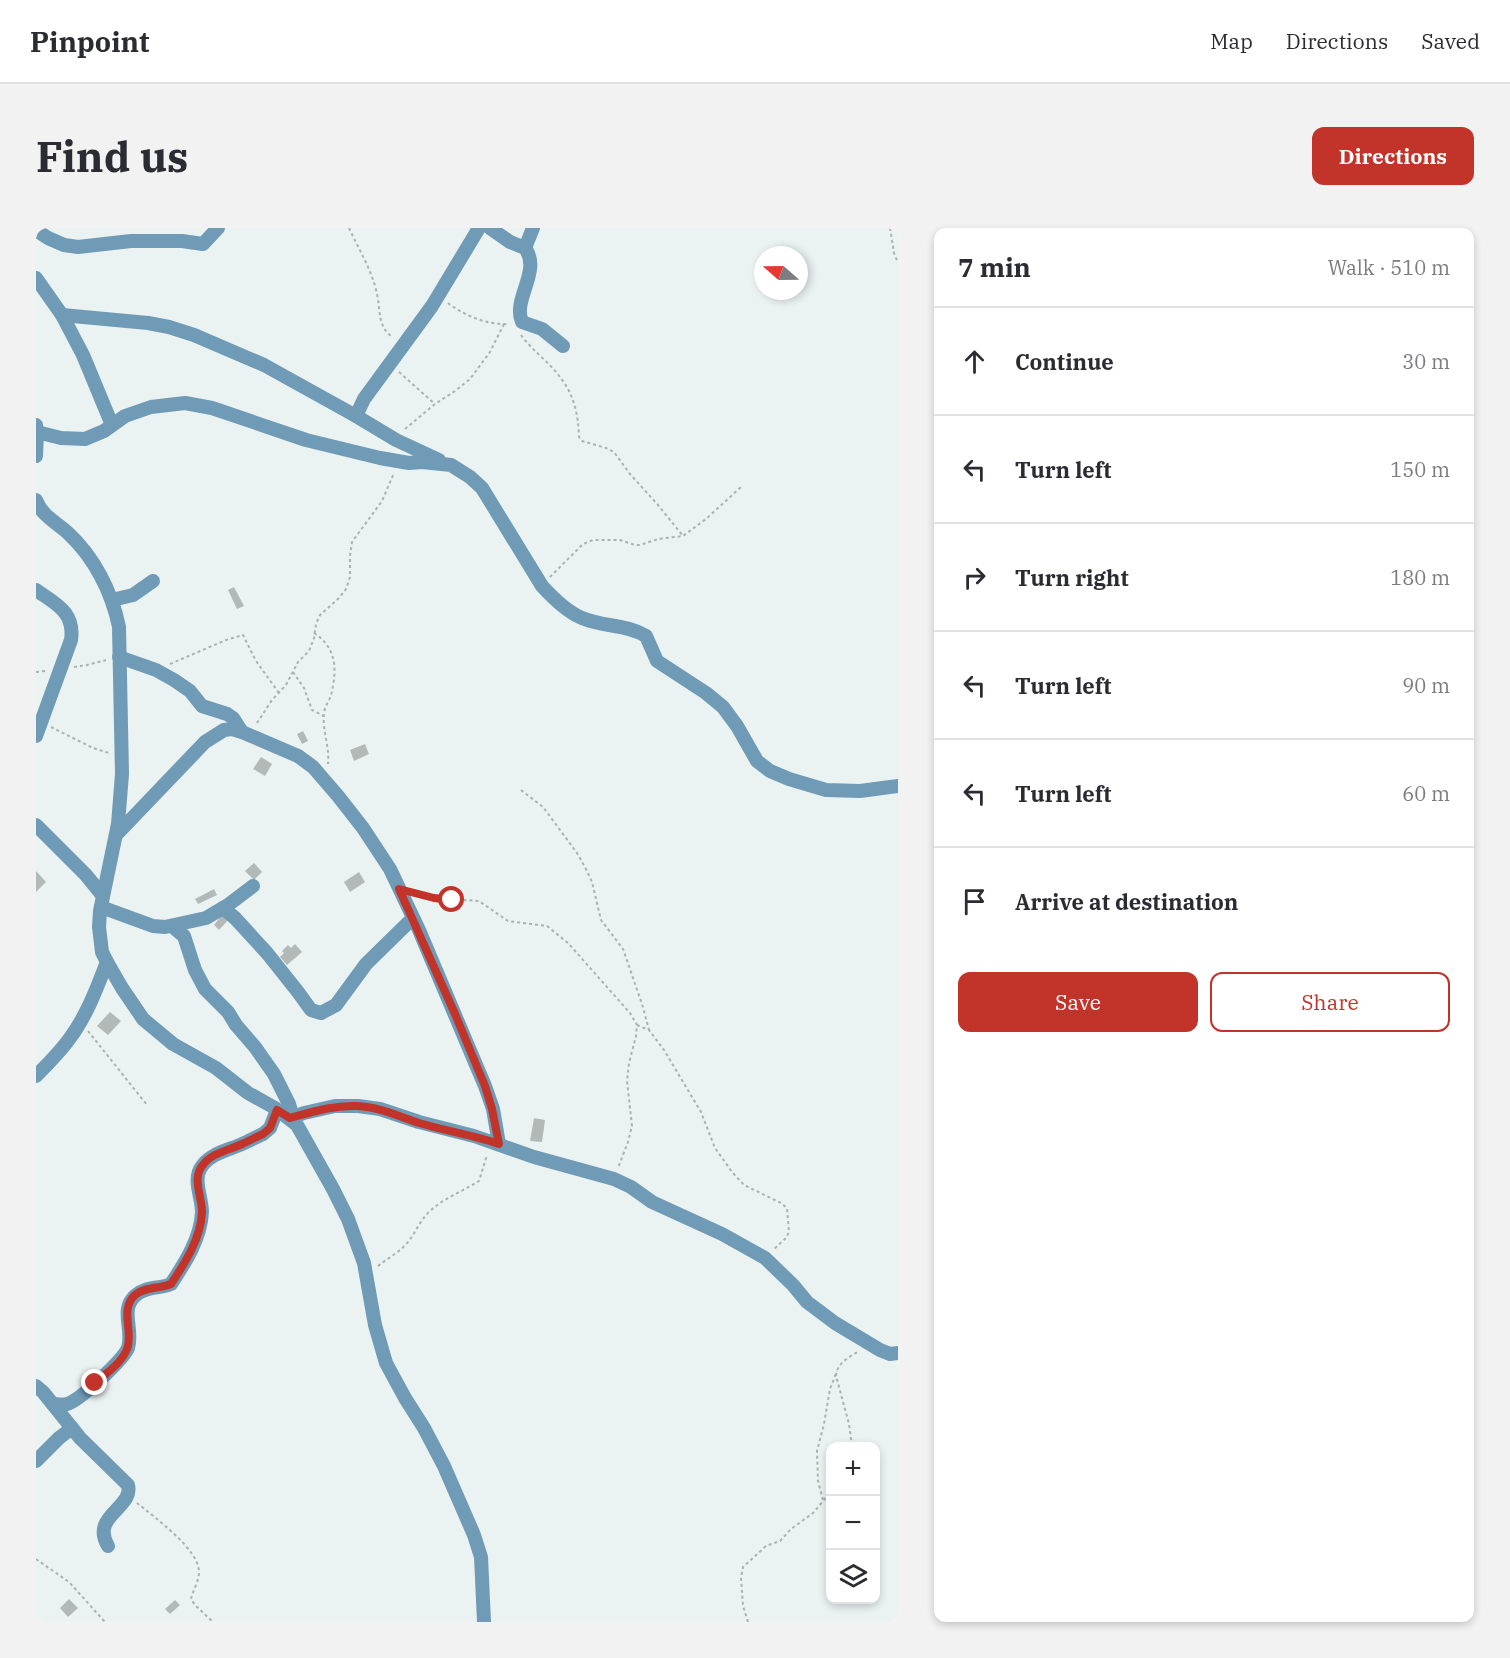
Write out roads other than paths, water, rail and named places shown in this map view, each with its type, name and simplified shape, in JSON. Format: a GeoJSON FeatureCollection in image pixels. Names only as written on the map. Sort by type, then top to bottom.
{"type":"FeatureCollection","features":[{"type":"Feature","properties":{"kind":"street"},"geometry":{"type":"LineString","coordinates":[[36,230],[64,245],[78,247],[153,240],[203,244],[218,228]]}},
{"type":"Feature","properties":{"kind":"street"},"geometry":{"type":"LineString","coordinates":[[356,416],[364,399],[438,296],[479,228]]}},
{"type":"Feature","properties":{"kind":"street"},"geometry":{"type":"LineString","coordinates":[[490,228],[510,242],[525,248],[531,260],[521,305],[520,327],[542,328],[563,346]]}},
{"type":"Feature","properties":{"kind":"street"},"geometry":{"type":"LineString","coordinates":[[525,248],[533,228]]}},
{"type":"Feature","properties":{"kind":"street"},"geometry":{"type":"LineString","coordinates":[[36,278],[62,315],[83,355],[112,425]]}},
{"type":"Feature","properties":{"kind":"street"},"geometry":{"type":"LineString","coordinates":[[62,315],[148,323],[194,335],[264,365],[394,439],[451,465],[482,488],[550,596],[582,618],[630,628],[646,636],[657,661],[723,707],[757,761],[770,771],[826,790],[860,791],[898,786]]}},
{"type":"Feature","properties":{"kind":"street"},"geometry":{"type":"LineString","coordinates":[[36,456],[37,429],[61,438],[85,439],[104,431],[125,416],[151,406],[186,403],[212,408],[306,440],[398,462],[430,462],[451,465]]}},
{"type":"Feature","properties":{"kind":"street"},"geometry":{"type":"LineString","coordinates":[[36,500],[46,516],[69,534],[91,560],[115,606],[119,627],[122,774],[117,834],[102,901],[99,927],[102,952],[143,1020],[172,1044],[216,1068],[248,1093],[292,1118]]}},
{"type":"Feature","properties":{"kind":"street"},"geometry":{"type":"LineString","coordinates":[[112,600],[124,599],[133,595],[153,581]]}},
{"type":"Feature","properties":{"kind":"street"},"geometry":{"type":"LineString","coordinates":[[36,590],[68,615],[73,631],[36,736]]}},
{"type":"Feature","properties":{"kind":"street"},"geometry":{"type":"LineString","coordinates":[[119,659],[156,670],[185,686],[202,706],[233,718],[241,731]]}},
{"type":"Feature","properties":{"kind":"street"},"geometry":{"type":"LineString","coordinates":[[117,834],[205,742],[224,730],[241,731],[298,756],[313,767],[363,828],[390,869],[485,1086],[492,1109],[496,1143]]}},
{"type":"Feature","properties":{"kind":"street"},"geometry":{"type":"LineString","coordinates":[[36,825],[86,875],[102,901],[153,926],[172,926],[206,918],[253,886]]}},
{"type":"Feature","properties":{"kind":"street"},"geometry":{"type":"LineString","coordinates":[[223,908],[267,953],[311,1010],[321,1013],[336,1005],[366,964],[413,918]]}},
{"type":"Feature","properties":{"kind":"street"},"geometry":{"type":"LineString","coordinates":[[172,926],[184,936],[195,970],[205,989],[228,1012],[274,1074],[289,1104],[292,1118],[348,1219],[364,1263],[375,1325],[386,1363],[444,1466],[474,1535],[481,1557],[484,1622]]}},
{"type":"Feature","properties":{"kind":"street"},"geometry":{"type":"LineString","coordinates":[[36,1076],[61,1050],[81,1022],[107,962]]}},
{"type":"Feature","properties":{"kind":"street"},"geometry":{"type":"LineString","coordinates":[[292,1118],[334,1106],[380,1109],[474,1136],[534,1157],[614,1179],[631,1187],[652,1202],[722,1234],[765,1258],[807,1302],[835,1323],[890,1353],[898,1353]]}},
{"type":"Feature","properties":{"kind":"street"},"geometry":{"type":"LineString","coordinates":[[53,1404],[67,1404],[81,1395],[125,1354],[130,1338],[127,1319],[129,1304],[135,1295],[142,1291],[171,1284],[190,1252],[200,1227],[202,1211],[198,1175],[201,1166],[211,1158],[263,1134],[270,1128],[277,1110]]}},
{"type":"Feature","properties":{"kind":"street"},"geometry":{"type":"LineString","coordinates":[[36,1386],[94,1452],[123,1479],[129,1490],[128,1496],[111,1516],[103,1531],[103,1539],[108,1546]]}},
{"type":"Feature","properties":{"kind":"street"},"geometry":{"type":"LineString","coordinates":[[36,1461],[72,1428]]}}]}
